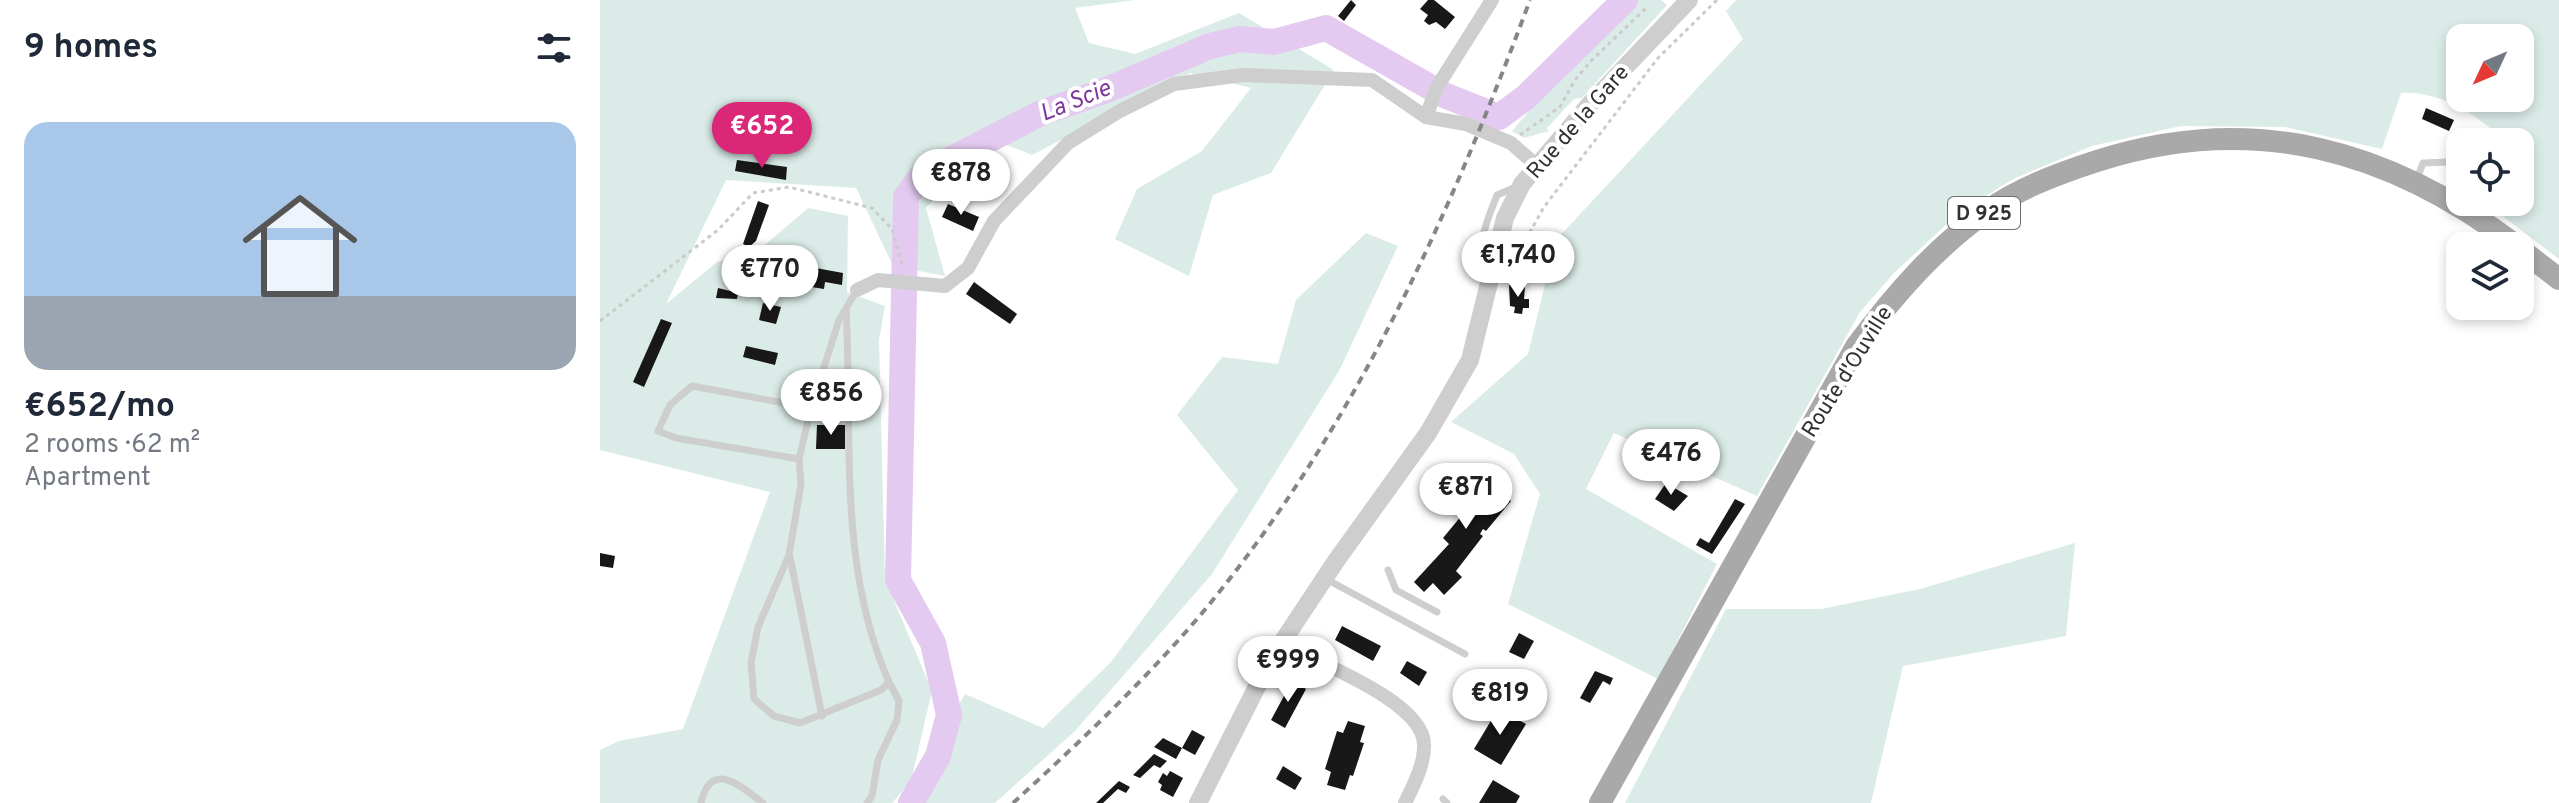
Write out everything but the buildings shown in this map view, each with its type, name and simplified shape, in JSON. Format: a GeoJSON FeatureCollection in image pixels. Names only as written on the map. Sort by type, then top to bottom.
{"type":"FeatureCollection","features":[{"type":"Feature","properties":{"kind":"main road","name":"Route d'Ouville"},"geometry":{"type":"LineString","coordinates":[[1600,803],[1857,345],[1927,259],[1989,209],[2062,172],[2124,152],[2189,140],[2255,139],[2313,146],[2377,164],[2416,181],[2497,232]]}},
{"type":"Feature","properties":{"kind":"main road","name":"Route d'Ouville"},"geometry":{"type":"LineString","coordinates":[[2534,259],[2559,279]]}},
{"type":"Feature","properties":{"kind":"street"},"geometry":{"type":"LineString","coordinates":[[1427,113],[1437,87],[1492,0]]}},
{"type":"Feature","properties":{"kind":"street","name":"Rue de la Gare"},"geometry":{"type":"LineString","coordinates":[[1198,803],[1282,643],[1324,578],[1428,433],[1470,360],[1505,218],[1522,184],[1536,165],[1689,0]]}},
{"type":"Feature","properties":{"kind":"street"},"geometry":{"type":"LineString","coordinates":[[857,290],[878,280],[945,286],[968,268],[994,221],[1068,143],[1118,112],[1174,84],[1243,75],[1372,80],[1427,113],[1466,124],[1511,143],[1536,165]]}},
{"type":"Feature","properties":{"kind":"street"},"geometry":{"type":"LineString","coordinates":[[1282,643],[1399,704],[1417,725],[1425,743],[1417,776],[1405,803]]}},
{"type":"Feature","properties":{"kind":"lane"},"geometry":{"type":"LineString","coordinates":[[2416,181],[2423,163],[2446,162]]}},
{"type":"Feature","properties":{"kind":"lane"},"geometry":{"type":"LineString","coordinates":[[857,290],[839,320],[811,408],[799,459],[801,484],[789,555],[758,627],[751,663],[754,699],[774,716],[800,723],[881,690],[889,682]]}},
{"type":"Feature","properties":{"kind":"lane"},"geometry":{"type":"LineString","coordinates":[[846,309],[851,419],[848,485],[866,625],[899,701],[897,720],[878,760],[872,796],[867,803]]}},
{"type":"Feature","properties":{"kind":"lane"},"geometry":{"type":"LineString","coordinates":[[799,459],[676,438],[658,431],[670,405],[692,386],[811,408]]}},
{"type":"Feature","properties":{"kind":"lane"},"geometry":{"type":"LineString","coordinates":[[789,555],[822,716]]}},
{"type":"Feature","properties":{"kind":"lane"},"geometry":{"type":"LineString","coordinates":[[1388,570],[1396,590],[1437,612]]}},
{"type":"Feature","properties":{"kind":"lane"},"geometry":{"type":"LineString","coordinates":[[1324,578],[1465,654]]}},
{"type":"Feature","properties":{"kind":"lane"},"geometry":{"type":"LineString","coordinates":[[701,803],[704,790],[717,779],[728,778],[763,803]]}},
{"type":"Feature","properties":{"kind":"path"},"geometry":{"type":"LineString","coordinates":[[1492,273],[1509,270],[1544,207],[1658,58],[1717,0]]}},
{"type":"Feature","properties":{"kind":"path"},"geometry":{"type":"LineString","coordinates":[[1511,143],[1560,107],[1575,80],[1591,61],[1646,8]]}},
{"type":"Feature","properties":{"kind":"path"},"geometry":{"type":"LineString","coordinates":[[600,321],[718,230],[753,193],[789,187],[872,208],[892,229],[908,282]]}},
{"type":"Feature","properties":{"kind":"shaded area"},"geometry":{"type":"Polygon","coordinates":[[[600,0],[1135,0],[1075,8],[1089,43],[1135,54],[1239,13],[1334,70],[1271,173],[1213,195],[1189,276],[1115,239],[1137,189],[1202,151],[1251,88],[1190,73],[1032,155],[992,139],[926,208],[945,276],[893,266],[856,188],[726,180],[666,304],[717,262],[759,250],[808,208],[848,216],[847,292],[885,306],[879,340],[885,579],[932,691],[911,781],[892,803],[600,803],[600,750],[619,741],[683,729],[770,492],[600,450],[600,0]]]}},
{"type":"Feature","properties":{"kind":"shaded area"},"geometry":{"type":"Polygon","coordinates":[[[1632,0],[1661,0],[1667,5],[1582,98],[1574,99],[1547,128],[1549,131],[1524,138],[1512,131],[1591,38],[1632,0]]]}},
{"type":"Feature","properties":{"kind":"shaded area"},"geometry":{"type":"Polygon","coordinates":[[[1736,0],[2559,0],[2559,259],[2534,240],[2534,232],[2523,232],[2502,216],[2534,216],[2534,128],[2490,128],[2466,112],[2534,112],[2534,24],[2446,24],[2446,102],[2426,95],[2401,93],[2382,149],[2285,127],[2181,126],[2092,146],[2013,179],[1960,212],[1894,273],[1860,312],[1757,496],[1614,433],[1586,489],[1717,564],[1658,679],[1508,604],[1540,494],[1514,454],[1451,422],[1528,354],[1556,240],[1743,39],[1726,11],[1736,0]]]}},
{"type":"Feature","properties":{"kind":"shaded area"},"geometry":{"type":"Polygon","coordinates":[[[1366,233],[1398,246],[1339,371],[1212,574],[1075,731],[995,803],[903,803],[965,694],[1043,728],[1111,662],[1238,490],[1177,415],[1222,357],[1278,364],[1296,300],[1366,233]]]}},
{"type":"Feature","properties":{"kind":"shaded area"},"geometry":{"type":"Polygon","coordinates":[[[2075,543],[2066,636],[1903,666],[1871,803],[1625,803],[1726,609],[1821,609],[1920,589],[2075,543]]]}},
{"type":"Feature","properties":{"kind":"waterway","name":"La Scie"},"geometry":{"type":"LineString","coordinates":[[911,803],[938,756],[949,715],[933,643],[898,580],[906,197],[924,173],[1039,114],[1109,89],[1210,46],[1240,39],[1274,42],[1326,28],[1444,95],[1499,117],[1526,97],[1625,0]]}},
{"type":"Feature","properties":{"kind":"railway"},"geometry":{"type":"LineString","coordinates":[[1013,803],[1116,705],[1190,627],[1264,533],[1311,462],[1355,389],[1433,237],[1500,80],[1530,0]]}}]}
